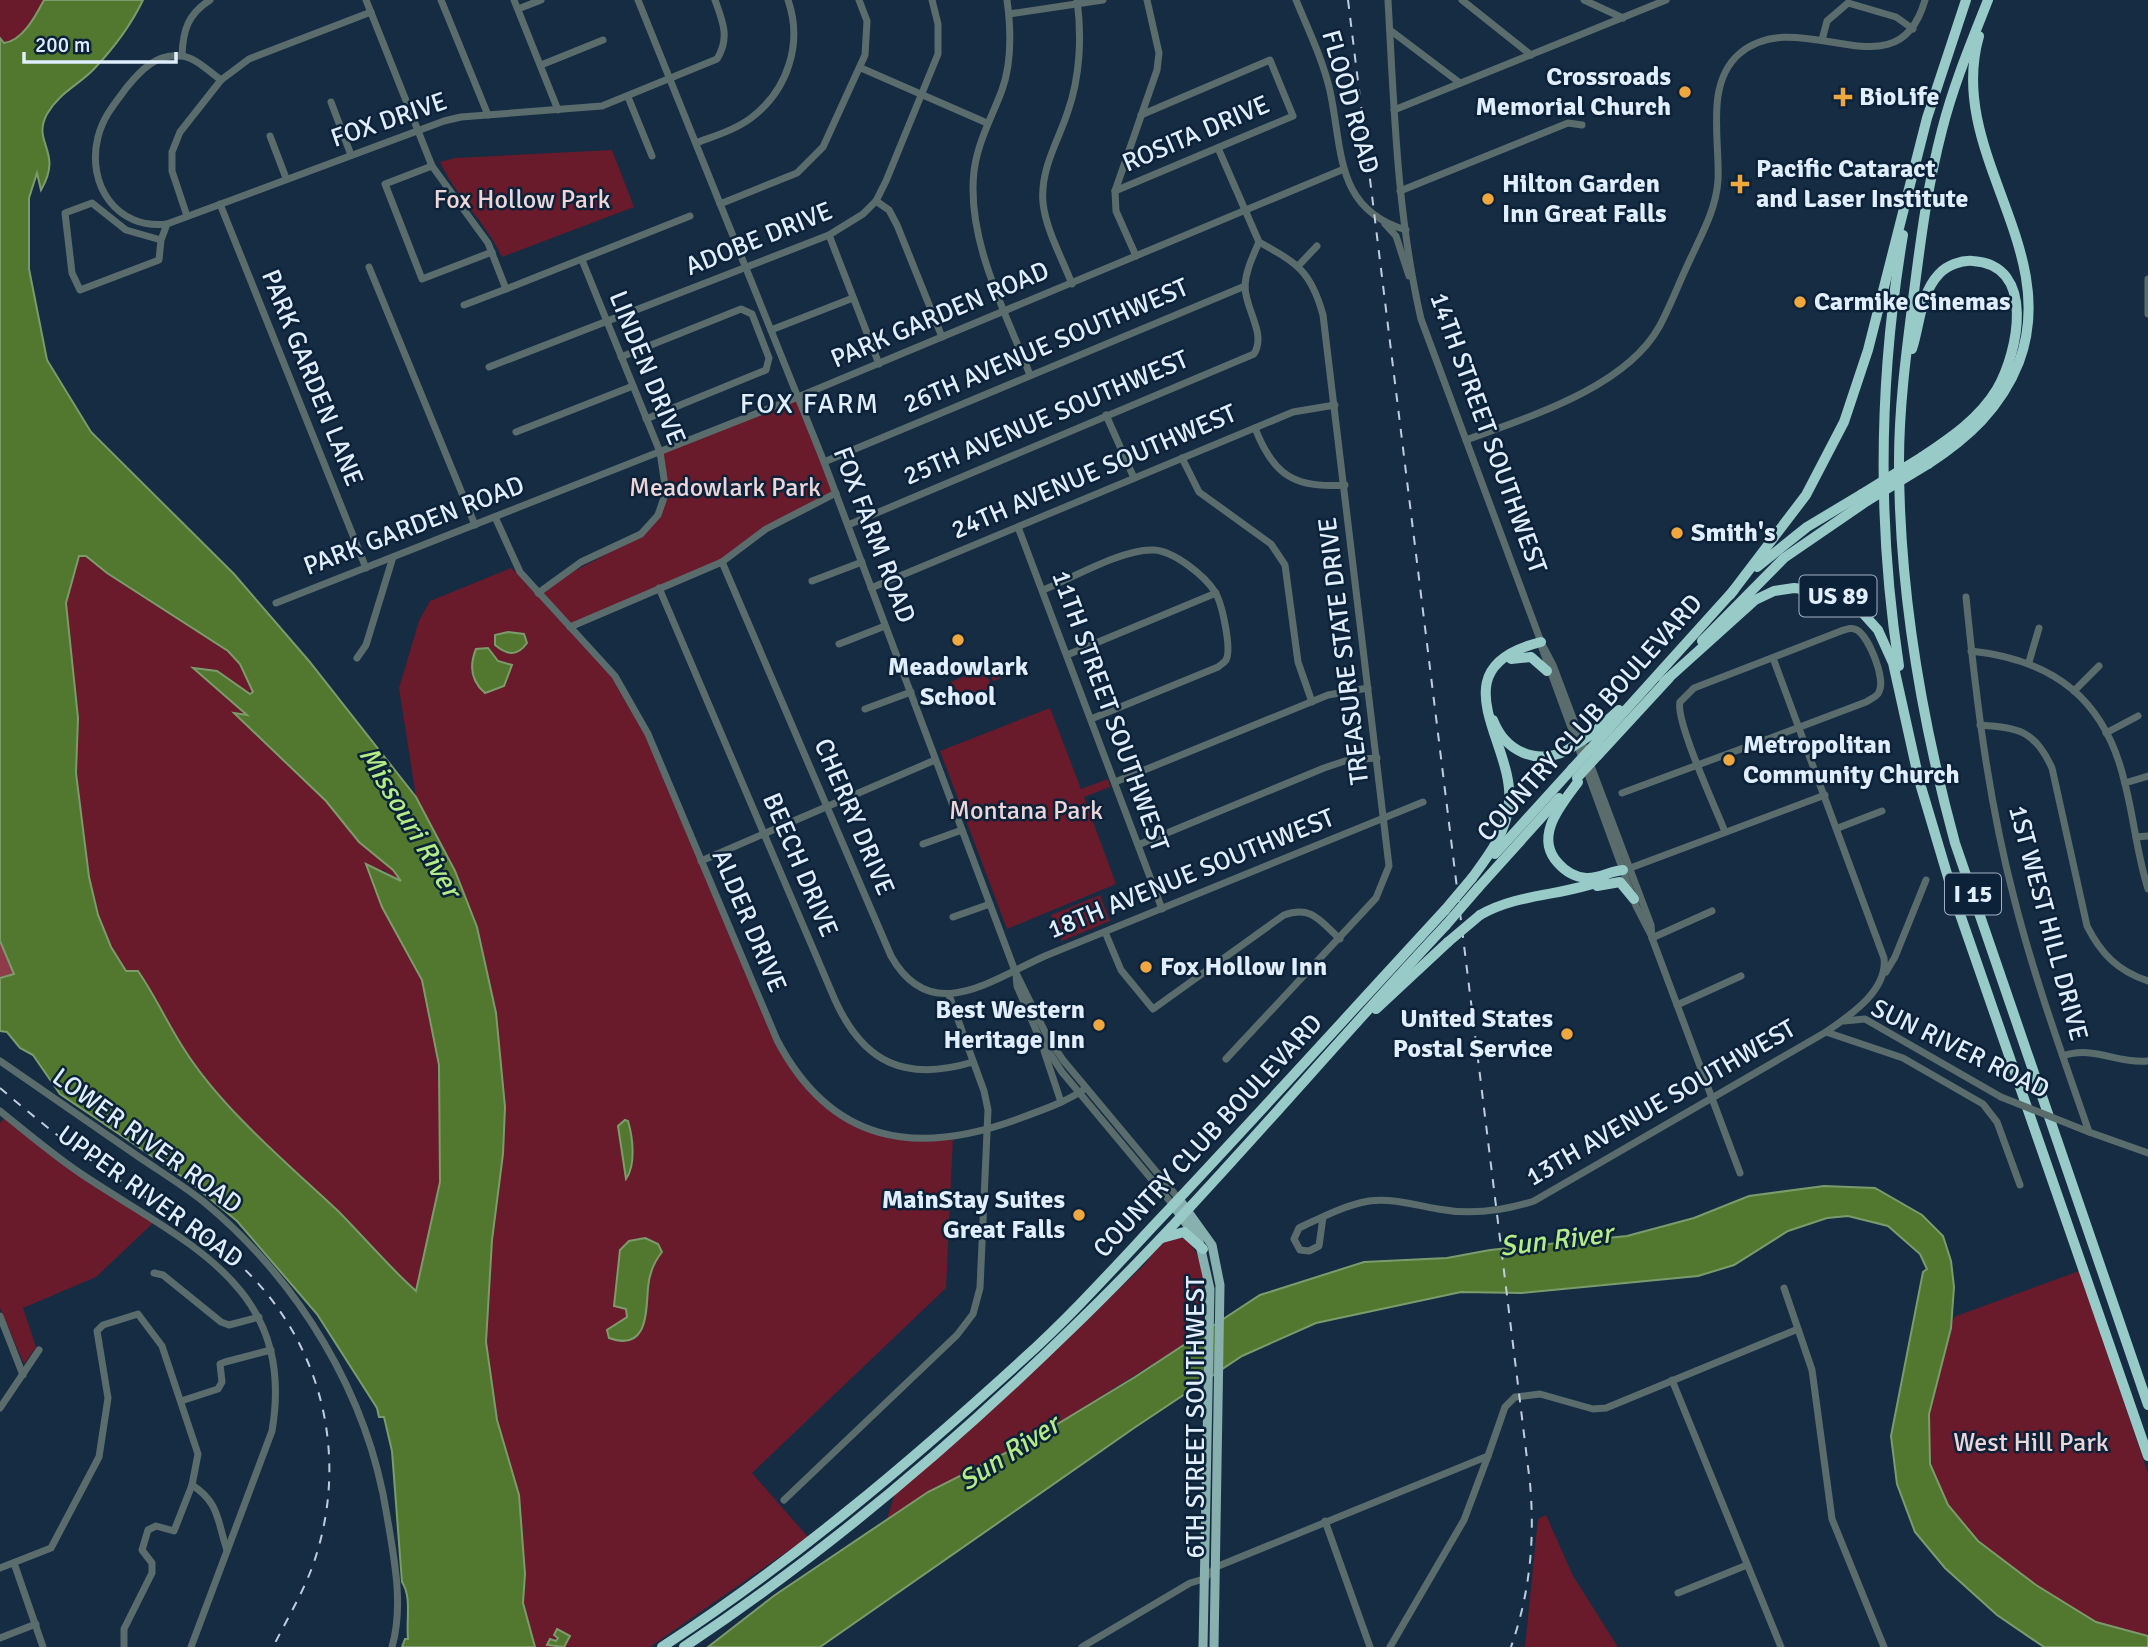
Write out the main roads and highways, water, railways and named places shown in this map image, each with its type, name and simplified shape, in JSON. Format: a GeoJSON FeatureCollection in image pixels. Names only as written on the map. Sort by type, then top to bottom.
{"type":"FeatureCollection","features":[{"type":"Feature","properties":{"kind":"highway","name":"I 15"},"geometry":{"type":"LineString","coordinates":[[1966,0],[1927,118],[1914,172],[1885,372],[1883,512],[1894,635],[1919,780],[1953,894],[2148,1456]]}},
{"type":"Feature","properties":{"kind":"highway","name":"I 15"},"geometry":{"type":"LineString","coordinates":[[1989,0],[1942,128],[1924,209],[1906,363],[1899,458],[1901,543],[1919,692],[1933,762],[1955,843],[2148,1405]]}},
{"type":"Feature","properties":{"kind":"highway"},"geometry":{"type":"LineString","coordinates":[[1925,460],[1967,436],[1995,406],[2015,372],[2028,324],[2029,296],[2025,265],[1978,131],[1973,103],[1977,46],[1989,0]]}},
{"type":"Feature","properties":{"kind":"highway"},"geometry":{"type":"LineString","coordinates":[[1730,595],[1806,495],[1844,422],[1868,350],[1914,172]]}},
{"type":"Feature","properties":{"kind":"highway","name":"US 89"},"geometry":{"type":"LineString","coordinates":[[1730,595],[1785,543],[1925,460],[1971,421],[2004,374],[2015,340],[2015,292],[2008,279],[1986,262],[1969,260],[1940,273],[1929,289],[1906,363]]}},
{"type":"Feature","properties":{"kind":"highway"},"geometry":{"type":"LineString","coordinates":[[1664,682],[1771,569],[1865,497]]}},
{"type":"Feature","properties":{"kind":"highway","name":"US 89"},"geometry":{"type":"LineString","coordinates":[[1664,682],[1755,600],[1774,590],[1794,588],[1830,592],[1860,610],[1887,645],[1919,780]]}},
{"type":"Feature","properties":{"kind":"highway","name":"COUNTRY CLUB BOULEVARD"},"geometry":{"type":"LineString","coordinates":[[1576,777],[1594,738],[1671,662],[1730,595]]}},
{"type":"Feature","properties":{"kind":"highway"},"geometry":{"type":"LineString","coordinates":[[1475,883],[1500,837],[1509,802],[1505,771],[1486,712],[1489,681],[1499,663],[1510,653],[1541,642],[1511,659],[1497,673],[1490,695],[1492,716],[1498,731],[1512,747],[1529,755],[1550,756],[1594,738]]}},
{"type":"Feature","properties":{"kind":"highway"},"geometry":{"type":"LineString","coordinates":[[1511,659],[1531,657],[1548,671]]}},
{"type":"Feature","properties":{"kind":"highway","name":"COUNTRY CLUB BOULEVARD"},"geometry":{"type":"LineString","coordinates":[[662,1647],[736,1597],[919,1455],[1061,1323],[1446,910],[1596,757],[1664,682]]}},
{"type":"Feature","properties":{"kind":"highway"},"geometry":{"type":"LineString","coordinates":[[1576,777],[1551,823],[1549,842],[1555,860],[1567,872],[1582,877],[1626,869],[1579,888]]}},
{"type":"Feature","properties":{"kind":"highway"},"geometry":{"type":"LineString","coordinates":[[1348,1031],[1480,915],[1517,899],[1615,881],[1625,885],[1634,899]]}},
{"type":"Feature","properties":{"kind":"highway","name":"COUNTRY CLUB BOULEVARD"},"geometry":{"type":"LineString","coordinates":[[684,1647],[832,1540],[1024,1375],[1185,1212],[1446,925],[1475,883]]}},
{"type":"Feature","properties":{"kind":"highway"},"geometry":{"type":"LineString","coordinates":[[1159,1240],[1184,1232],[1203,1250]]}},
{"type":"Feature","properties":{"kind":"main road","name":"6TH STREET SOUTHWEST"},"geometry":{"type":"LineString","coordinates":[[1176,1202],[1212,1245],[1219,1272],[1214,1647]]}},
{"type":"Feature","properties":{"kind":"main road","name":"6TH STREET SOUTHWEST"},"geometry":{"type":"LineString","coordinates":[[1185,1212],[1203,1250],[1210,1279],[1203,1647]]}},
{"type":"Feature","properties":{"kind":"water","name":"Missouri River"},"geometry":{"type":"Polygon","coordinates":[[[44,0],[143,0],[114,46],[93,70],[57,101],[43,124],[49,166],[41,190],[37,173],[29,198],[29,269],[47,360],[91,432],[234,574],[309,661],[416,797],[455,871],[477,927],[496,1013],[505,1107],[503,1154],[492,1240],[486,1342],[497,1420],[519,1495],[525,1574],[523,1603],[535,1647],[402,1647],[405,1639],[408,1639],[408,1602],[402,1582],[392,1451],[384,1417],[379,1417],[377,1408],[317,1314],[237,1221],[190,1182],[60,1094],[33,1055],[20,1048],[7,1032],[0,1031],[0,978],[14,974],[0,941],[0,38],[4,43],[17,38],[44,0]],[[79,556],[66,603],[78,718],[76,773],[89,877],[98,915],[111,947],[126,971],[138,971],[184,1049],[216,1092],[416,1291],[440,1182],[439,1065],[422,980],[382,907],[366,864],[401,881],[393,870],[359,842],[326,801],[234,713],[247,715],[193,668],[217,671],[250,694],[253,692],[240,664],[228,651],[107,573],[86,556],[79,556]]]}},
{"type":"Feature","properties":{"kind":"water"},"geometry":{"type":"Polygon","coordinates":[[[508,632],[524,634],[527,643],[519,651],[504,651],[495,645],[495,635],[508,632]]]}},
{"type":"Feature","properties":{"kind":"water"},"geometry":{"type":"Polygon","coordinates":[[[488,648],[498,661],[512,665],[504,686],[485,693],[474,678],[472,661],[476,649],[488,648]]]}},
{"type":"Feature","properties":{"kind":"water"},"geometry":{"type":"Polygon","coordinates":[[[625,1120],[630,1128],[633,1151],[626,1179],[618,1126],[625,1120]]]}},
{"type":"Feature","properties":{"kind":"water","name":"Sun River"},"geometry":{"type":"Polygon","coordinates":[[[1824,1186],[1875,1188],[1922,1215],[1943,1236],[1951,1261],[1954,1287],[1951,1328],[1929,1414],[1930,1464],[1948,1505],[1978,1541],[2036,1585],[2096,1622],[2148,1636],[2148,1647],[2044,1647],[1997,1615],[1945,1568],[1915,1532],[1897,1484],[1891,1436],[1923,1272],[1927,1269],[1920,1254],[1888,1226],[1848,1216],[1827,1218],[1788,1231],[1734,1265],[1698,1276],[1522,1293],[1461,1292],[1316,1323],[1242,1356],[820,1647],[708,1647],[775,1595],[928,1492],[1031,1440],[1135,1377],[1260,1295],[1364,1262],[1447,1258],[1490,1250],[1627,1236],[1694,1218],[1749,1196],[1824,1186]]]}},
{"type":"Feature","properties":{"kind":"water"},"geometry":{"type":"Polygon","coordinates":[[[645,1238],[658,1244],[662,1252],[649,1278],[647,1308],[642,1327],[638,1335],[631,1339],[622,1341],[609,1338],[607,1330],[627,1317],[626,1309],[614,1306],[620,1250],[629,1241],[645,1238]]]}},
{"type":"Feature","properties":{"kind":"water"},"geometry":{"type":"Polygon","coordinates":[[[557,1629],[570,1636],[564,1647],[547,1645],[550,1639],[556,1641],[558,1638],[554,1635],[557,1629]]]}},
{"type":"Feature","properties":{"kind":"railway"},"geometry":{"type":"LineString","coordinates":[[1348,0],[1530,1483],[1530,1566],[1523,1607],[1511,1647]]}},
{"type":"Feature","properties":{"kind":"railway"},"geometry":{"type":"LineString","coordinates":[[0,1088],[81,1153],[192,1227],[239,1264],[267,1294],[290,1326],[308,1362],[320,1399],[327,1437],[329,1477],[325,1516],[312,1568],[273,1647]]}},
{"type":"Feature","properties":{"kind":"place","name":"Crossroads Memorial Church"},"geometry":{"type":"Point","coordinates":[1685,92]}},
{"type":"Feature","properties":{"kind":"place","name":"BioLife"},"geometry":{"type":"Point","coordinates":[1843,97]}},
{"type":"Feature","properties":{"kind":"place","name":"Pacific Cataract and Laser Institute"},"geometry":{"type":"Point","coordinates":[1740,184]}},
{"type":"Feature","properties":{"kind":"place","name":"Hilton Garden Inn Great Falls"},"geometry":{"type":"Point","coordinates":[1488,199]}},
{"type":"Feature","properties":{"kind":"place","name":"Carmike Cinemas"},"geometry":{"type":"Point","coordinates":[1800,302]}},
{"type":"Feature","properties":{"kind":"place","name":"Smith's"},"geometry":{"type":"Point","coordinates":[1677,533]}},
{"type":"Feature","properties":{"kind":"place","name":"Meadowlark School"},"geometry":{"type":"Point","coordinates":[958,640]}},
{"type":"Feature","properties":{"kind":"place","name":"Metropolitan Community Church"},"geometry":{"type":"Point","coordinates":[1729,760]}},
{"type":"Feature","properties":{"kind":"place","name":"Fox Hollow Inn"},"geometry":{"type":"Point","coordinates":[1146,967]}},
{"type":"Feature","properties":{"kind":"place","name":"Best Western Heritage Inn"},"geometry":{"type":"Point","coordinates":[1099,1025]}},
{"type":"Feature","properties":{"kind":"place","name":"United States Postal Service"},"geometry":{"type":"Point","coordinates":[1567,1034]}},
{"type":"Feature","properties":{"kind":"place","name":"MainStay Suites Great Falls"},"geometry":{"type":"Point","coordinates":[1079,1215]}},
{"type":"Feature","properties":{"kind":"district","name":"FOX FARM"},"geometry":{"type":"Point","coordinates":[810,404]}},
{"type":"Feature","properties":{"kind":"park label","name":"Fox Hollow Park"},"geometry":{"type":"Point","coordinates":[522,200]}},
{"type":"Feature","properties":{"kind":"park label","name":"Meadowlark Park"},"geometry":{"type":"Point","coordinates":[725,488]}},
{"type":"Feature","properties":{"kind":"park label","name":"Montana Park"},"geometry":{"type":"Point","coordinates":[1026,811]}},
{"type":"Feature","properties":{"kind":"park label","name":"West Hill Park"},"geometry":{"type":"Point","coordinates":[2031,1443]}}]}
